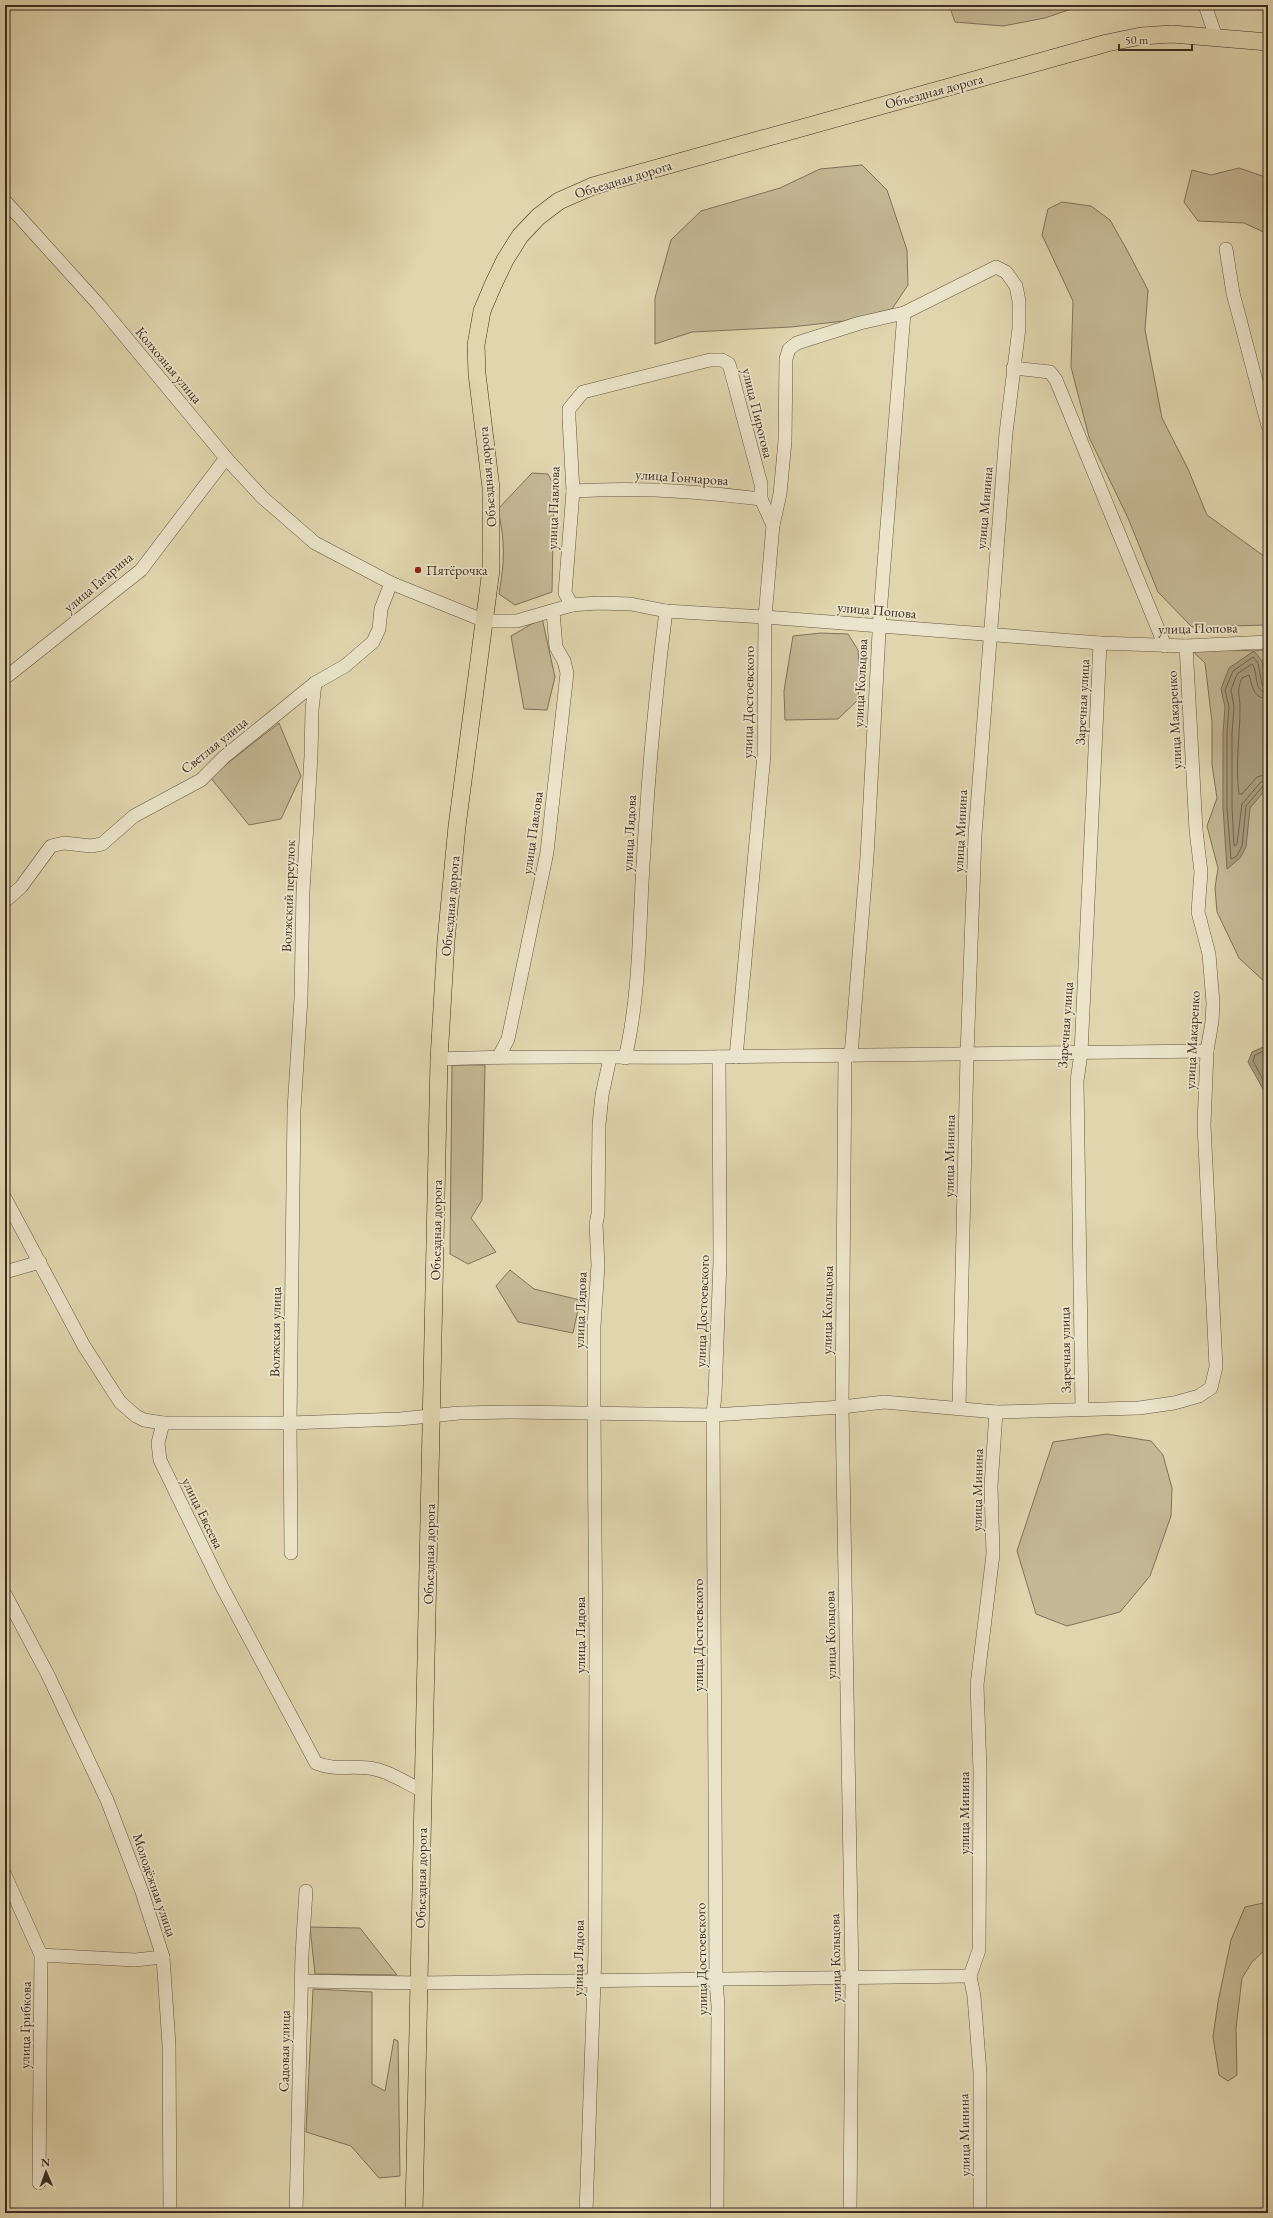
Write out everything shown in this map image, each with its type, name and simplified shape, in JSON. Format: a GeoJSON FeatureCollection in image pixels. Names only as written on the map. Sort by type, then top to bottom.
{"type":"FeatureCollection","features":[{"type":"Feature","properties":{"kind":"main road","name":"Объездная дорога"},"geometry":{"type":"LineString","coordinates":[[414,2213],[439,1059],[446,941],[456,833],[486,621],[491,570],[491,488],[477,374],[476,345],[482,311],[505,260],[520,236],[538,217],[559,201],[593,186],[1107,43],[1141,36],[1172,34],[1268,42]]}},
{"type":"Feature","properties":{"kind":"street"},"geometry":{"type":"LineString","coordinates":[[1205,5],[1216,37]]}},
{"type":"Feature","properties":{"kind":"street","name":"Колхозная улица"},"geometry":{"type":"LineString","coordinates":[[5,201],[99,305],[226,458],[262,497],[315,543],[391,584],[486,621]]}},
{"type":"Feature","properties":{"kind":"street"},"geometry":{"type":"LineString","coordinates":[[1226,249],[1233,293],[1268,426]]}},
{"type":"Feature","properties":{"kind":"street","name":"улица Минина"},"geometry":{"type":"LineString","coordinates":[[904,313],[996,267],[1006,272],[1016,286],[1019,301],[1019,328],[1013,368],[989,636],[974,835],[967,1055],[959,1408]]}},
{"type":"Feature","properties":{"kind":"street","name":"улица Достоевского"},"geometry":{"type":"LineString","coordinates":[[736,1057],[764,755],[765,617],[773,526],[780,494],[785,441],[786,359],[789,349],[797,343],[860,323],[904,313]]}},
{"type":"Feature","properties":{"kind":"street","name":"улица Кольцова"},"geometry":{"type":"LineString","coordinates":[[850,2213],[852,1978],[842,1407],[848,1055],[867,857],[879,626],[904,313]]}},
{"type":"Feature","properties":{"kind":"street","name":"улица Пирогова"},"geometry":{"type":"LineString","coordinates":[[583,392],[710,360],[722,360],[729,364],[761,484],[761,499]]}},
{"type":"Feature","properties":{"kind":"street"},"geometry":{"type":"LineString","coordinates":[[1013,368],[1050,372],[1056,380],[1165,646]]}},
{"type":"Feature","properties":{"kind":"street","name":"улица Павлова"},"geometry":{"type":"LineString","coordinates":[[572,605],[565,593],[573,491],[569,409],[583,392]]}},
{"type":"Feature","properties":{"kind":"street","name":"улица Гагарина"},"geometry":{"type":"LineString","coordinates":[[5,678],[141,570],[226,458]]}},
{"type":"Feature","properties":{"kind":"street","name":"улица Гончарова"},"geometry":{"type":"LineString","coordinates":[[573,491],[608,489],[659,490],[761,499]]}},
{"type":"Feature","properties":{"kind":"street"},"geometry":{"type":"LineString","coordinates":[[761,499],[773,526]]}},
{"type":"Feature","properties":{"kind":"street","name":"Светлая улица"},"geometry":{"type":"LineString","coordinates":[[5,901],[21,887],[51,846],[64,843],[91,846],[102,844],[134,816],[201,780],[224,757],[316,683],[345,666],[373,642],[379,629],[383,603],[391,584]]}},
{"type":"Feature","properties":{"kind":"street","name":"улица Попова"},"geometry":{"type":"LineString","coordinates":[[486,621],[517,621],[553,612],[572,605],[631,604],[666,611],[765,617],[989,636],[1100,643],[1186,646],[1268,642]]}},
{"type":"Feature","properties":{"kind":"street","name":"улица Лядова"},"geometry":{"type":"LineString","coordinates":[[625,1058],[635,1010],[647,793],[655,695],[666,611]]}},
{"type":"Feature","properties":{"kind":"street","name":"улица Павлова"},"geometry":{"type":"LineString","coordinates":[[499,1056],[508,1039],[547,852],[567,673],[564,661],[556,647],[553,630],[553,612]]}},
{"type":"Feature","properties":{"kind":"street","name":"Заречная улица"},"geometry":{"type":"LineString","coordinates":[[1082,1409],[1077,1081],[1081,1053],[1100,643]]}},
{"type":"Feature","properties":{"kind":"street","name":"улица Макаренко"},"geometry":{"type":"LineString","coordinates":[[1082,1409],[1139,1408],[1174,1403],[1199,1396],[1211,1388],[1216,1367],[1205,1189],[1204,1125],[1207,1051],[1212,1022],[1213,1004],[1209,954],[1198,912],[1201,872],[1196,830],[1186,646]]}},
{"type":"Feature","properties":{"kind":"street","name":"Волжский переулок"},"geometry":{"type":"LineString","coordinates":[[294,1110],[302,998],[303,891],[311,756],[312,710],[316,683]]}},
{"type":"Feature","properties":{"kind":"street"},"geometry":{"type":"LineString","coordinates":[[439,1059],[499,1056],[625,1058],[1207,1051]]}},
{"type":"Feature","properties":{"kind":"street","name":"улица Достоевского"},"geometry":{"type":"LineString","coordinates":[[717,2213],[718,2006],[716,1980],[713,1415],[716,1394],[720,1261],[719,1057]]}},
{"type":"Feature","properties":{"kind":"street","name":"улица Лядова"},"geometry":{"type":"LineString","coordinates":[[586,2213],[593,1981],[596,1666],[594,1414],[599,1124],[602,1095],[610,1058]]}},
{"type":"Feature","properties":{"kind":"street","name":"Волжская улица"},"geometry":{"type":"LineString","coordinates":[[291,1553],[290,1423],[294,1110]]}},
{"type":"Feature","properties":{"kind":"street"},"geometry":{"type":"LineString","coordinates":[[5,1198],[84,1346],[120,1402],[140,1418],[163,1423],[290,1423],[400,1419],[459,1413],[514,1412],[713,1415],[842,1407],[884,1402],[996,1412],[1082,1409]]}},
{"type":"Feature","properties":{"kind":"street"},"geometry":{"type":"LineString","coordinates":[[5,1272],[40,1262]]}},
{"type":"Feature","properties":{"kind":"street","name":"улица Минина"},"geometry":{"type":"LineString","coordinates":[[980,2213],[980,2073],[974,1996],[970,1976],[979,1950],[980,1771],[977,1685],[993,1554],[991,1486],[996,1412]]}},
{"type":"Feature","properties":{"kind":"street","name":"улица Евсеева"},"geometry":{"type":"LineString","coordinates":[[163,1423],[158,1443],[160,1460],[222,1587],[316,1763],[324,1766],[369,1768],[380,1770],[423,1791]]}},
{"type":"Feature","properties":{"kind":"street","name":"Молодёжная улица"},"geometry":{"type":"LineString","coordinates":[[5,1594],[48,1675],[107,1800],[142,1892],[163,1957],[170,2045],[170,2213]]}},
{"type":"Feature","properties":{"kind":"street","name":"улица Грибкова"},"geometry":{"type":"LineString","coordinates":[[5,1875],[41,1954],[39,2183]]}},
{"type":"Feature","properties":{"kind":"street","name":"Садовая улица"},"geometry":{"type":"LineString","coordinates":[[296,2213],[302,1981],[306,1891]]}},
{"type":"Feature","properties":{"kind":"street"},"geometry":{"type":"LineString","coordinates":[[41,1954],[135,1960],[163,1957]]}},
{"type":"Feature","properties":{"kind":"street"},"geometry":{"type":"LineString","coordinates":[[302,1981],[419,1983],[970,1976]]}},
{"type":"Feature","properties":{"kind":"shaded area"},"geometry":{"type":"Polygon","coordinates":[[[949,5],[1083,5],[1045,18],[1003,26],[955,22],[949,5]]]}},
{"type":"Feature","properties":{"kind":"shaded area"},"geometry":{"type":"Polygon","coordinates":[[[862,165],[887,190],[907,250],[908,285],[892,309],[844,321],[791,327],[692,332],[655,344],[655,298],[671,240],[701,211],[780,188],[820,169],[862,165]]]}},
{"type":"Feature","properties":{"kind":"shaded area"},"geometry":{"type":"Polygon","coordinates":[[[1239,168],[1268,178],[1268,234],[1244,223],[1198,221],[1184,202],[1192,170],[1211,175],[1239,168]]]}},
{"type":"Feature","properties":{"kind":"shaded area"},"geometry":{"type":"Polygon","coordinates":[[[1062,202],[1091,206],[1110,220],[1148,290],[1145,330],[1162,418],[1188,469],[1207,515],[1268,559],[1268,625],[1192,627],[1158,592],[1128,518],[1089,437],[1071,367],[1073,301],[1042,235],[1048,209],[1062,202]]]}},
{"type":"Feature","properties":{"kind":"shaded area"},"geometry":{"type":"Polygon","coordinates":[[[532,473],[548,474],[554,486],[552,592],[515,605],[499,594],[503,551],[502,532],[498,509],[532,473]]]}},
{"type":"Feature","properties":{"kind":"shaded area"},"geometry":{"type":"Polygon","coordinates":[[[542,618],[555,677],[547,710],[524,709],[511,636],[542,618]]]}},
{"type":"Feature","properties":{"kind":"shaded area"},"geometry":{"type":"Polygon","coordinates":[[[821,633],[848,634],[858,650],[860,675],[858,700],[838,719],[785,720],[784,691],[793,636],[821,633]]]}},
{"type":"Feature","properties":{"kind":"shaded area"},"geometry":{"type":"Polygon","coordinates":[[[1188,647],[1254,651],[1268,649],[1268,985],[1239,958],[1217,912],[1215,888],[1218,868],[1207,826],[1217,798],[1212,765],[1212,722],[1205,663],[1188,647]]]}},
{"type":"Feature","properties":{"kind":"shaded area"},"geometry":{"type":"Polygon","coordinates":[[[279,723],[301,776],[281,819],[249,825],[210,777],[279,723]]]}},
{"type":"Feature","properties":{"kind":"shaded area"},"geometry":{"type":"Polygon","coordinates":[[[452,1065],[485,1065],[482,1200],[471,1218],[496,1252],[468,1264],[450,1254],[452,1065]]]}},
{"type":"Feature","properties":{"kind":"shaded area"},"geometry":{"type":"Polygon","coordinates":[[[510,1270],[534,1289],[580,1300],[573,1333],[518,1322],[496,1286],[510,1270]]]}},
{"type":"Feature","properties":{"kind":"shaded area"},"geometry":{"type":"Polygon","coordinates":[[[1107,1434],[1151,1441],[1163,1455],[1172,1488],[1171,1516],[1150,1576],[1120,1612],[1067,1626],[1036,1614],[1017,1551],[1053,1442],[1107,1434]]]}},
{"type":"Feature","properties":{"kind":"shaded area"},"geometry":{"type":"Polygon","coordinates":[[[1268,1902],[1268,1947],[1252,1962],[1242,1978],[1236,2028],[1237,2075],[1228,2081],[1219,2075],[1213,2037],[1218,2002],[1231,1940],[1245,1907],[1268,1902]]]}},
{"type":"Feature","properties":{"kind":"shaded area"},"geometry":{"type":"Polygon","coordinates":[[[310,1927],[360,1928],[397,1975],[315,1974],[310,1927]]]}},
{"type":"Feature","properties":{"kind":"shaded area"},"geometry":{"type":"Polygon","coordinates":[[[313,1989],[372,1992],[372,2084],[385,2091],[394,2039],[398,2041],[400,2176],[379,2178],[351,2146],[306,2132],[313,1989]]]}},
{"type":"Feature","properties":{"kind":"water"},"geometry":{"type":"Polygon","coordinates":[[[1254,651],[1262,661],[1268,695],[1268,784],[1267,788],[1250,808],[1246,847],[1240,858],[1227,869],[1223,807],[1223,733],[1225,707],[1221,689],[1229,668],[1254,651]]]}},
{"type":"Feature","properties":{"kind":"water"},"geometry":{"type":"Polygon","coordinates":[[[1268,1045],[1268,1098],[1248,1062],[1252,1052],[1268,1045]]]}},
{"type":"Feature","properties":{"kind":"place","name":"Пятёрочка"},"geometry":{"type":"Point","coordinates":[418,570]}}]}
